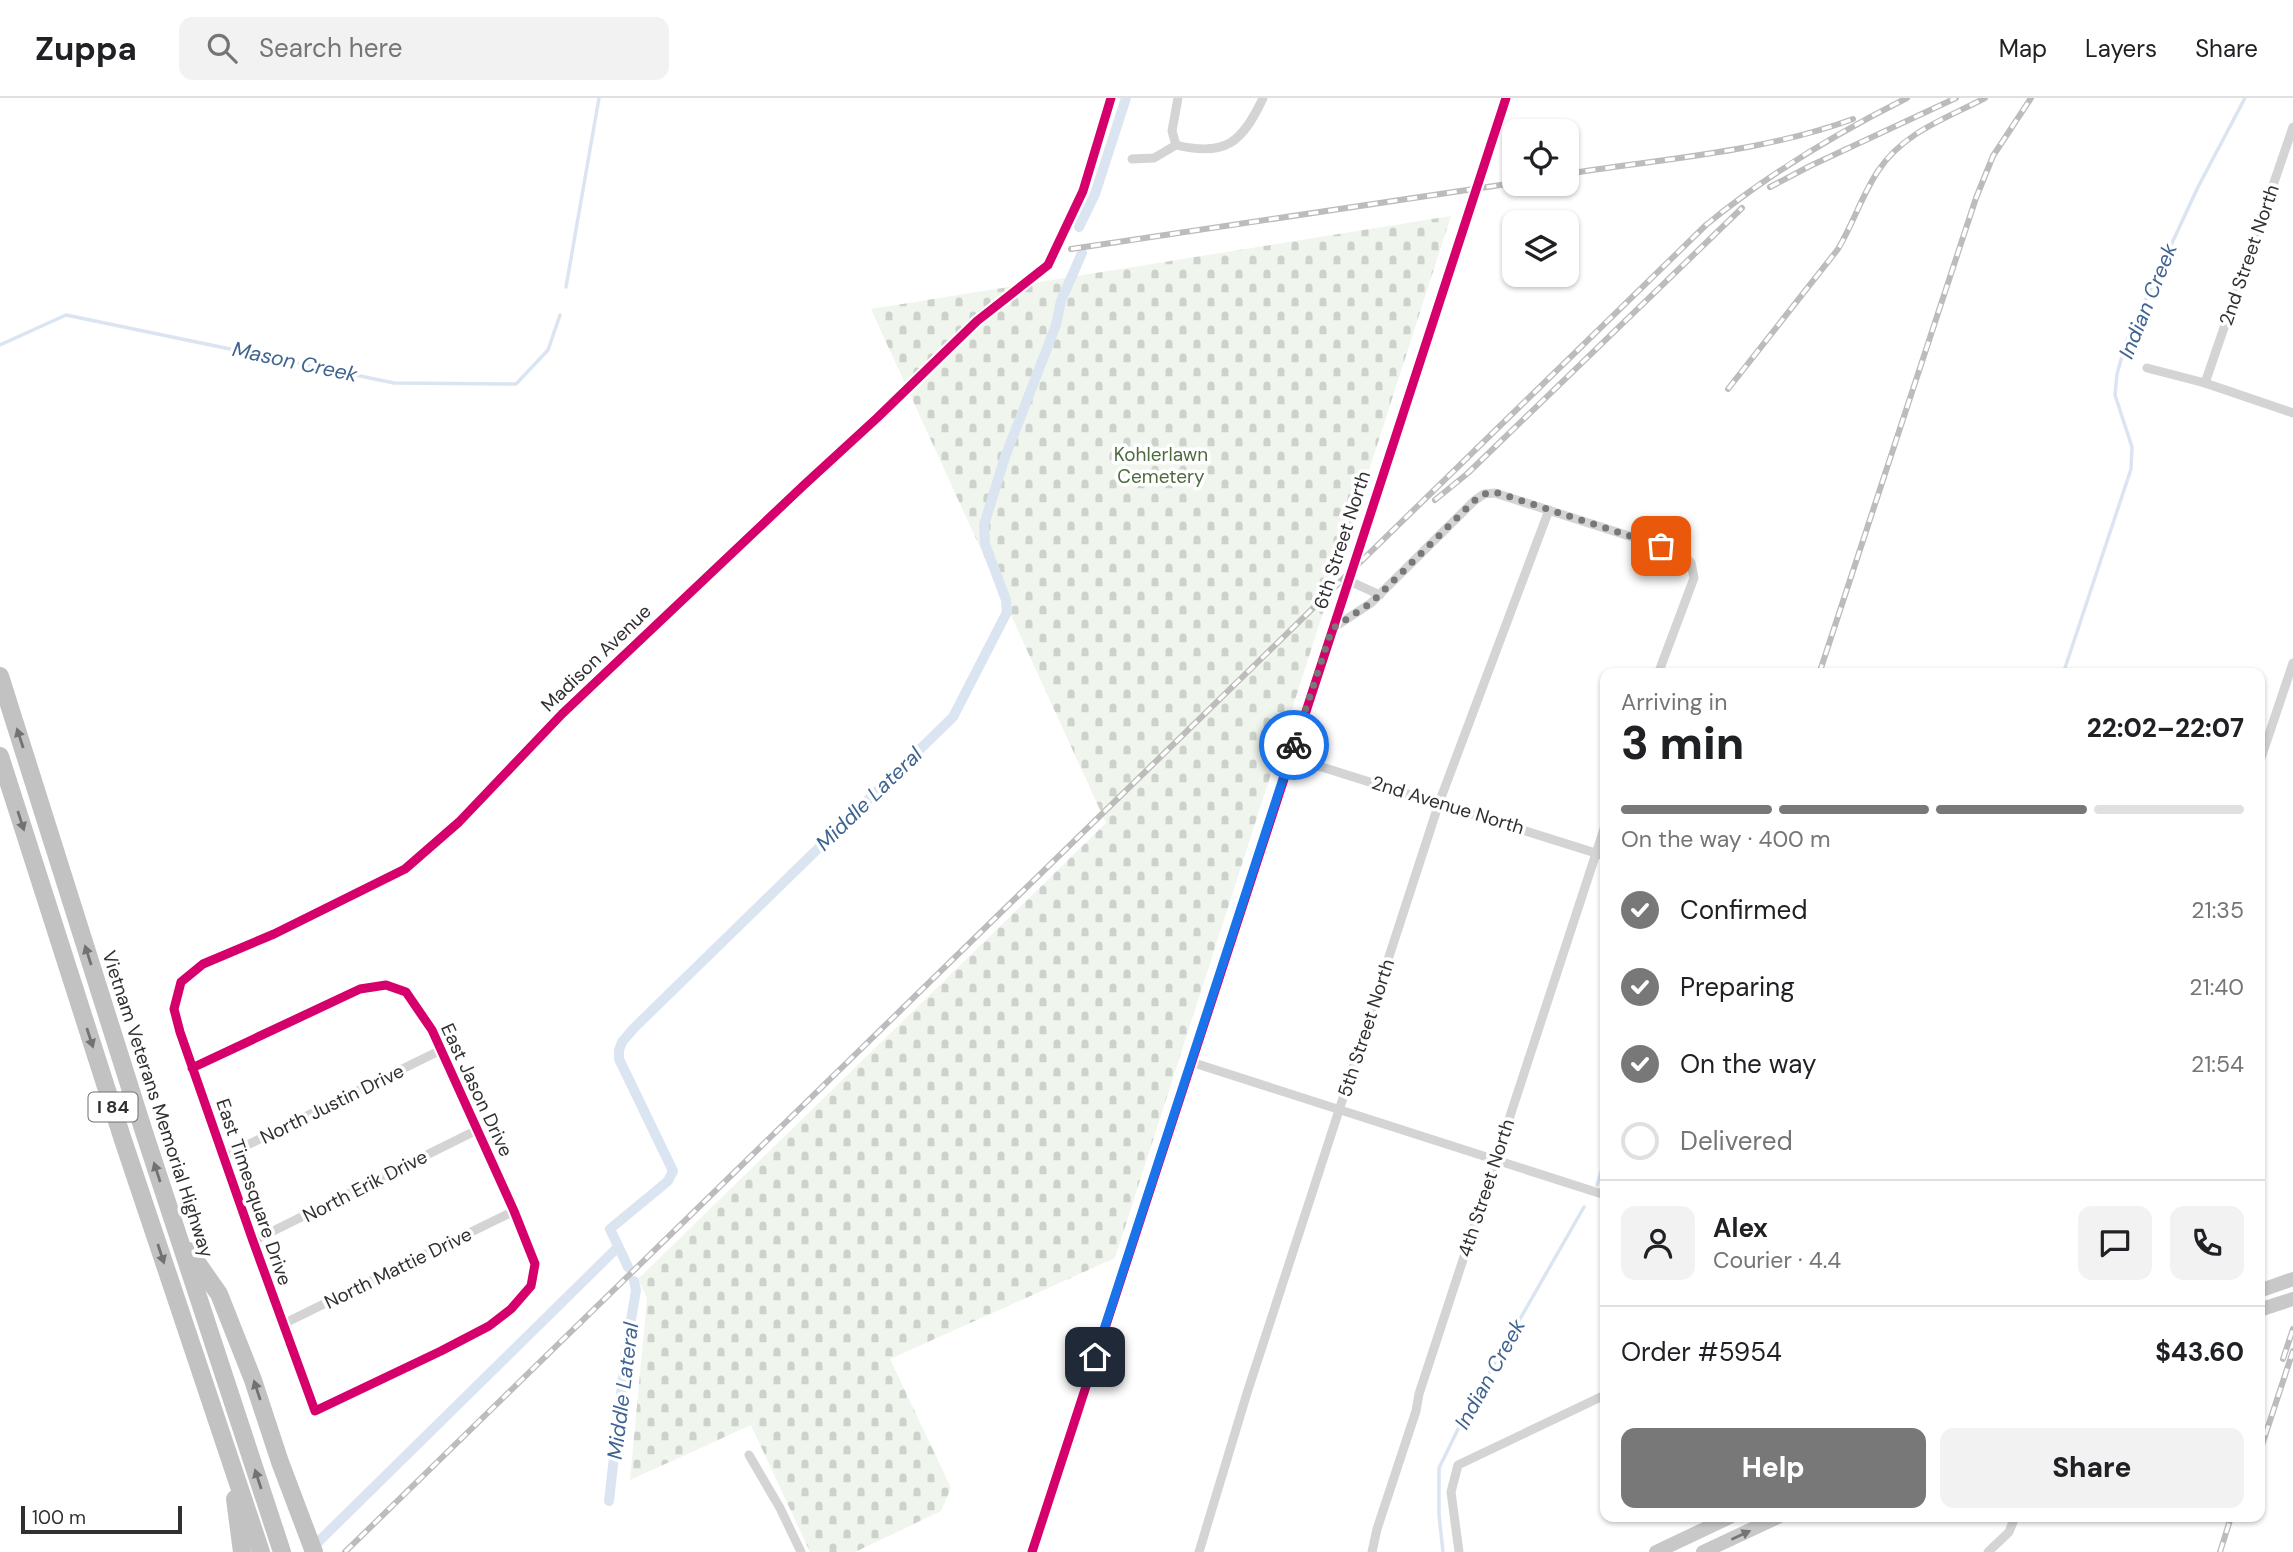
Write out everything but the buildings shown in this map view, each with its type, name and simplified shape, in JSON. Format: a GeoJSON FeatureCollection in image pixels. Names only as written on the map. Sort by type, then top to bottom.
{"type":"FeatureCollection","features":[{"type":"Feature","properties":{"kind":"highway","name":"Vietnam Veterans Memorial Highway"},"geometry":{"type":"LineString","coordinates":[[0,676],[178,1237],[281,1548]]}},
{"type":"Feature","properties":{"kind":"highway","name":"I 84"},"geometry":{"type":"LineString","coordinates":[[0,756],[123,1140],[261,1552]]}},
{"type":"Feature","properties":{"kind":"highway"},"geometry":{"type":"LineString","coordinates":[[178,1237],[219,1294],[253,1380],[314,1552]]}},
{"type":"Feature","properties":{"kind":"highway"},"geometry":{"type":"LineString","coordinates":[[229,1457],[242,1552]]}},
{"type":"Feature","properties":{"kind":"main road"},"geometry":{"type":"LineString","coordinates":[[2265,1289],[2293,1279]]}},
{"type":"Feature","properties":{"kind":"main road"},"geometry":{"type":"LineString","coordinates":[[2265,1308],[2293,1299]]}},
{"type":"Feature","properties":{"kind":"main road"},"geometry":{"type":"LineString","coordinates":[[1656,1552],[1719,1522]]}},
{"type":"Feature","properties":{"kind":"main road"},"geometry":{"type":"LineString","coordinates":[[1703,1552],[1767,1522]]}},
{"type":"Feature","properties":{"kind":"street","name":"Madison Avenue"},"geometry":{"type":"LineString","coordinates":[[181,982],[203,964],[274,934],[405,869],[459,821],[562,714],[998,304],[1048,265],[1083,191],[1111,98]]}},
{"type":"Feature","properties":{"kind":"street"},"geometry":{"type":"LineString","coordinates":[[1176,145],[1172,131],[1178,98]]}},
{"type":"Feature","properties":{"kind":"street"},"geometry":{"type":"LineString","coordinates":[[1132,159],[1154,158],[1176,145],[1194,149],[1219,149],[1243,134],[1262,98]]}},
{"type":"Feature","properties":{"kind":"street","name":"6th Street North"},"geometry":{"type":"LineString","coordinates":[[1032,1552],[1506,98]]}},
{"type":"Feature","properties":{"kind":"street","name":"2nd Street North"},"geometry":{"type":"LineString","coordinates":[[2205,383],[2293,127]]}},
{"type":"Feature","properties":{"kind":"street"},"geometry":{"type":"LineString","coordinates":[[2147,368],[2205,383],[2293,413]]}},
{"type":"Feature","properties":{"kind":"street"},"geometry":{"type":"LineString","coordinates":[[1332,629],[1380,595],[1474,501],[1484,494],[1495,492],[1682,553],[1691,564],[1694,578],[1660,668]]}},
{"type":"Feature","properties":{"kind":"street","name":"5th Street North"},"geometry":{"type":"LineString","coordinates":[[1199,1552],[1247,1393],[1439,803],[1549,510]]}},
{"type":"Feature","properties":{"kind":"street"},"geometry":{"type":"LineString","coordinates":[[1348,580],[1380,595]]}},
{"type":"Feature","properties":{"kind":"street"},"geometry":{"type":"LineString","coordinates":[[2265,738],[2293,663]]}},
{"type":"Feature","properties":{"kind":"street","name":"2nd Avenue North"},"geometry":{"type":"LineString","coordinates":[[1290,757],[1600,855]]}},
{"type":"Feature","properties":{"kind":"street","name":"4th Street North"},"geometry":{"type":"LineString","coordinates":[[1372,1552],[1419,1394],[1495,1160],[1600,855]]}},
{"type":"Feature","properties":{"kind":"street","name":"East Timesquare Drive"},"geometry":{"type":"LineString","coordinates":[[181,982],[174,1009],[192,1068],[316,1411]]}},
{"type":"Feature","properties":{"kind":"street","name":"East Jason Drive"},"geometry":{"type":"LineString","coordinates":[[192,1068],[360,989],[386,985],[407,992],[432,1030],[514,1211],[535,1264],[531,1286],[511,1309],[489,1326],[316,1411]]}},
{"type":"Feature","properties":{"kind":"street","name":"North Justin Drive"},"geometry":{"type":"LineString","coordinates":[[223,1157],[441,1050]]}},
{"type":"Feature","properties":{"kind":"street"},"geometry":{"type":"LineString","coordinates":[[1191,1062],[1600,1193]]}},
{"type":"Feature","properties":{"kind":"street","name":"North Erik Drive"},"geometry":{"type":"LineString","coordinates":[[253,1241],[477,1130]]}},
{"type":"Feature","properties":{"kind":"street","name":"North Mattie Drive"},"geometry":{"type":"LineString","coordinates":[[283,1324],[514,1211]]}},
{"type":"Feature","properties":{"kind":"street"},"geometry":{"type":"LineString","coordinates":[[1459,1552],[1451,1492],[1458,1465],[1600,1397]]}},
{"type":"Feature","properties":{"kind":"street"},"geometry":{"type":"LineString","coordinates":[[749,1455],[780,1508],[801,1552]]}},
{"type":"Feature","properties":{"kind":"street"},"geometry":{"type":"LineString","coordinates":[[1988,1552],[2009,1532],[2013,1522]]}},
{"type":"Feature","properties":{"kind":"green space","name":"Kohlerlawn Cemetery"},"geometry":{"type":"Polygon","coordinates":[[[1451,216],[1115,1258],[890,1359],[951,1488],[941,1511],[855,1552],[810,1552],[751,1425],[630,1480],[647,1298],[638,1279],[1106,823],[871,309],[1451,216]]]}},
{"type":"Feature","properties":{"kind":"waterway","name":"Mason Creek"},"geometry":{"type":"LineString","coordinates":[[566,287],[599,98]]}},
{"type":"Feature","properties":{"kind":"waterway","name":"Middle Lateral"},"geometry":{"type":"LineString","coordinates":[[1079,227],[1095,194],[1126,98]]}},
{"type":"Feature","properties":{"kind":"waterway","name":"Indian Creek"},"geometry":{"type":"LineString","coordinates":[[2065,668],[2131,469],[2132,447],[2115,395],[2117,374],[2126,342],[2198,187],[2245,98]]}},
{"type":"Feature","properties":{"kind":"waterway","name":"Middle Lateral"},"geometry":{"type":"LineString","coordinates":[[628,1267],[610,1229],[668,1181],[673,1171],[619,1059],[622,1042],[953,717],[1007,612],[1006,600],[985,544],[984,525],[1005,457],[1056,325],[1061,301],[1082,253]]}},
{"type":"Feature","properties":{"kind":"waterway","name":"Mason Creek"},"geometry":{"type":"LineString","coordinates":[[0,345],[66,315],[394,383],[516,384],[548,350],[560,315]]}},
{"type":"Feature","properties":{"kind":"waterway","name":"Indian Creek"},"geometry":{"type":"LineString","coordinates":[[1597,1185],[1600,1176]]}},
{"type":"Feature","properties":{"kind":"waterway","name":"Indian Creek"},"geometry":{"type":"LineString","coordinates":[[1443,1552],[1439,1515],[1439,1468],[1464,1417],[1584,1207]]}},
{"type":"Feature","properties":{"kind":"waterway"},"geometry":{"type":"LineString","coordinates":[[311,1549],[618,1247]]}},
{"type":"Feature","properties":{"kind":"waterway","name":"Middle Lateral"},"geometry":{"type":"LineString","coordinates":[[609,1501],[626,1350],[636,1290],[634,1281]]}},
{"type":"Feature","properties":{"kind":"railway"},"geometry":{"type":"LineString","coordinates":[[345,1552],[1706,225],[1803,156],[1907,98]]}},
{"type":"Feature","properties":{"kind":"railway"},"geometry":{"type":"LineString","coordinates":[[1770,187],[1956,98]]}},
{"type":"Feature","properties":{"kind":"railway"},"geometry":{"type":"LineString","coordinates":[[1728,389],[1838,249],[1872,180],[1888,158],[1913,136],[1985,98]]}},
{"type":"Feature","properties":{"kind":"railway"},"geometry":{"type":"LineString","coordinates":[[1821,668],[1976,198],[1993,156],[2031,98]]}},
{"type":"Feature","properties":{"kind":"railway"},"geometry":{"type":"LineString","coordinates":[[1579,172],[1748,147],[1853,119]]}},
{"type":"Feature","properties":{"kind":"railway"},"geometry":{"type":"LineString","coordinates":[[1071,249],[1502,185]]}},
{"type":"Feature","properties":{"kind":"railway"},"geometry":{"type":"LineString","coordinates":[[1435,500],[1468,473],[1742,208]]}},
{"type":"Feature","properties":{"kind":"railway"},"geometry":{"type":"LineString","coordinates":[[2283,1359],[2293,1329]]}},
{"type":"Feature","properties":{"kind":"railway"},"geometry":{"type":"LineString","coordinates":[[2265,1436],[2293,1351]]}},
{"type":"Feature","properties":{"kind":"railway"},"geometry":{"type":"LineString","coordinates":[[2220,1552],[2229,1522]]}},
{"type":"Feature","properties":{"kind":"cycle path"},"geometry":{"type":"LineString","coordinates":[[192,1068],[360,989],[386,985],[406,992],[432,1030],[514,1211],[535,1264],[531,1286],[511,1309],[489,1326],[441,1351],[315,1411],[253,1241],[180,1032],[174,1009],[181,982],[203,964],[274,934],[405,869],[459,822],[562,714],[977,321],[1048,265],[1083,191],[1111,98]]}},
{"type":"Feature","properties":{"kind":"cycle path"},"geometry":{"type":"LineString","coordinates":[[1032,1552],[1506,98]]}},
{"type":"Feature","properties":{"kind":"way so far"},"geometry":{"type":"LineString","coordinates":[[1294,745],[1332,629],[1371,603],[1484,494],[1495,492],[1661,546]]}},
{"type":"Feature","properties":{"kind":"route"},"geometry":{"type":"LineString","coordinates":[[1095,1357],[1294,745]]}}]}
